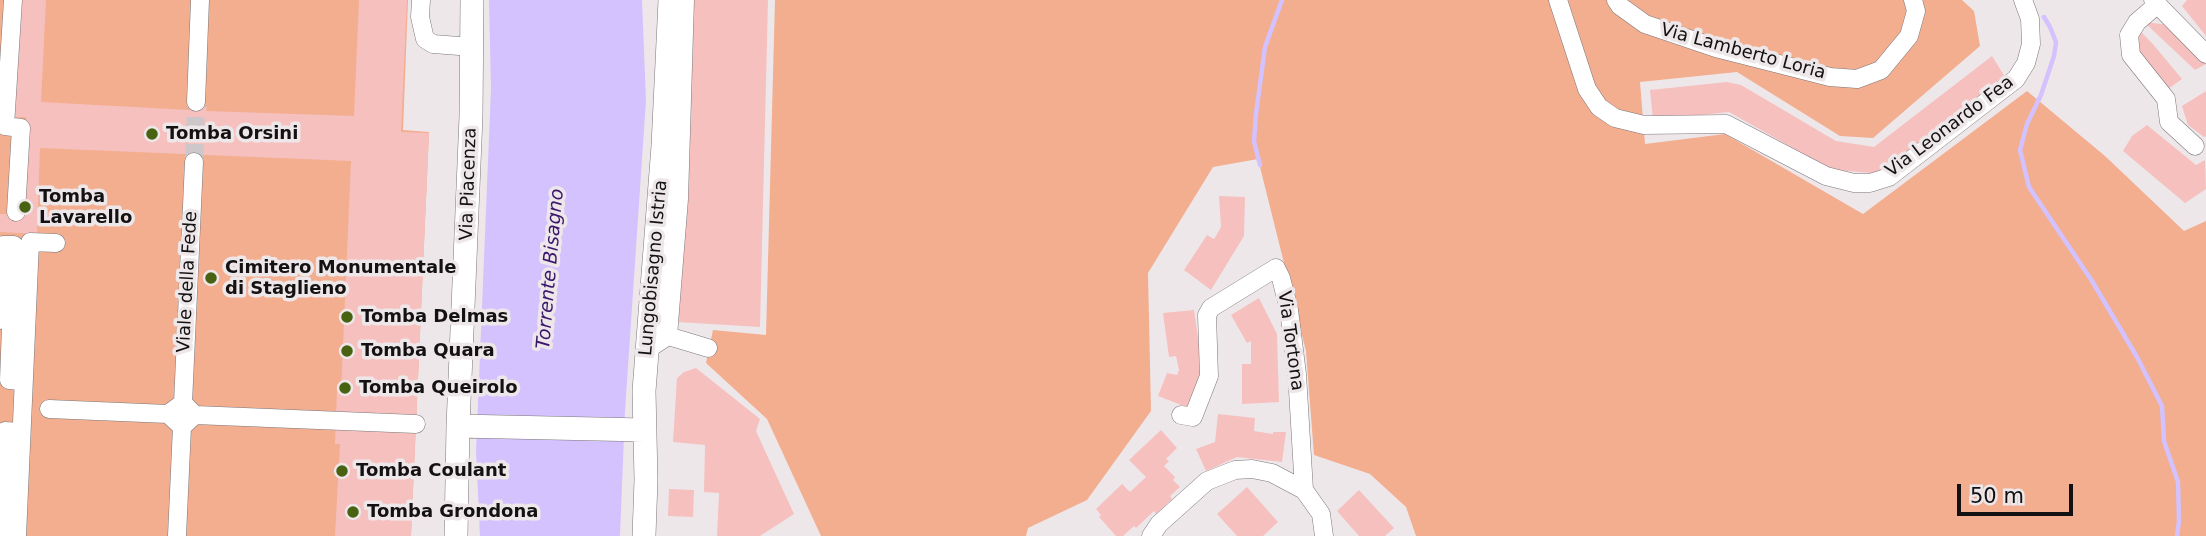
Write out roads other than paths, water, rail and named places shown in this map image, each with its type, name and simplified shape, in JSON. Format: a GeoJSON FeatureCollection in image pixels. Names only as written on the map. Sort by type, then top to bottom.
{"type":"FeatureCollection","features":[{"type":"Feature","properties":{"kind":"main road","name":"Via Piacenza"},"geometry":{"type":"LineString","coordinates":[[456,536],[471,116],[472,0]]}},
{"type":"Feature","properties":{"kind":"main road","name":"Lungobisagno Istria"},"geometry":{"type":"LineString","coordinates":[[644,536],[646,480],[636,430],[656,337],[669,198],[670,0]]}},
{"type":"Feature","properties":{"kind":"main road"},"geometry":{"type":"LineString","coordinates":[[646,480],[655,407],[656,337]]}},
{"type":"Feature","properties":{"kind":"main road"},"geometry":{"type":"LineString","coordinates":[[460,426],[636,430]]}},
{"type":"Feature","properties":{"kind":"street"},"geometry":{"type":"LineString","coordinates":[[13,0],[5,126],[21,128],[16,212]]}},
{"type":"Feature","properties":{"kind":"street"},"geometry":{"type":"LineString","coordinates":[[196,102],[200,0]]}},
{"type":"Feature","properties":{"kind":"street"},"geometry":{"type":"LineString","coordinates":[[421,0],[420,18],[425,38],[433,44],[472,47]]}},
{"type":"Feature","properties":{"kind":"street"},"geometry":{"type":"LineString","coordinates":[[669,198],[685,0]]}},
{"type":"Feature","properties":{"kind":"street","name":"Via Leonardo Fea"},"geometry":{"type":"LineString","coordinates":[[1558,0],[1587,89],[1600,107],[1615,118],[1644,125],[1726,124],[1826,176],[1854,183],[1870,183],[1889,177],[2016,79],[2026,62],[2031,44],[2030,19],[2023,0]]}},
{"type":"Feature","properties":{"kind":"street","name":"Via Lamberto Loria"},"geometry":{"type":"LineString","coordinates":[[1616,0],[1645,24],[1716,48],[1830,77],[1857,79],[1881,70],[1909,36],[1916,11],[1913,0]]}},
{"type":"Feature","properties":{"kind":"street"},"geometry":{"type":"LineString","coordinates":[[2195,146],[2169,122],[2166,99],[2132,55],[2129,35],[2155,2],[2206,54]]}},
{"type":"Feature","properties":{"kind":"street","name":"Viale della Fede"},"geometry":{"type":"LineString","coordinates":[[177,536],[187,415],[194,162]]}},
{"type":"Feature","properties":{"kind":"street"},"geometry":{"type":"LineString","coordinates":[[0,320],[4,245],[56,243]]}},
{"type":"Feature","properties":{"kind":"street"},"geometry":{"type":"LineString","coordinates":[[1,536],[13,431],[21,409],[16,381],[22,244]]}},
{"type":"Feature","properties":{"kind":"street","name":"Via Tortona"},"geometry":{"type":"LineString","coordinates":[[1181,415],[1192,417],[1209,376],[1207,316],[1211,309],[1276,268],[1289,310],[1297,374],[1304,491]]}},
{"type":"Feature","properties":{"kind":"street"},"geometry":{"type":"LineString","coordinates":[[656,337],[708,348]]}},
{"type":"Feature","properties":{"kind":"street"},"geometry":{"type":"LineString","coordinates":[[49,409],[416,424]]}},
{"type":"Feature","properties":{"kind":"street"},"geometry":{"type":"LineString","coordinates":[[13,431],[17,536]]}},
{"type":"Feature","properties":{"kind":"street","name":"Via Tortona"},"geometry":{"type":"LineString","coordinates":[[1152,536],[1159,524],[1207,481],[1235,470],[1252,468],[1272,473],[1304,491],[1321,514],[1324,536]]}},
{"type":"Feature","properties":{"kind":"water","name":"Torrente Bisagno"},"geometry":{"type":"Polygon","coordinates":[[[489,0],[642,0],[646,100],[625,411],[620,536],[480,536],[476,451],[491,89],[489,0]]]}},
{"type":"Feature","properties":{"kind":"waterway"},"geometry":{"type":"LineString","coordinates":[[1260,165],[1254,141],[1256,114],[1265,47],[1282,0]]}},
{"type":"Feature","properties":{"kind":"waterway"},"geometry":{"type":"LineString","coordinates":[[2044,17],[2056,42],[2054,56],[2041,95],[2027,124],[2020,150],[2029,187],[2092,281],[2137,357],[2162,406],[2164,441],[2178,482],[2177,536]]}},
{"type":"Feature","properties":{"kind":"tunnel"},"geometry":{"type":"LineString","coordinates":[[194,162],[196,102]]}},
{"type":"Feature","properties":{"kind":"place","name":"Tomba Orsini"},"geometry":{"type":"Point","coordinates":[152,134]}},
{"type":"Feature","properties":{"kind":"place","name":"Tomba Lavarello"},"geometry":{"type":"Point","coordinates":[25,207]}},
{"type":"Feature","properties":{"kind":"place","name":"Cimitero Monumentale di Staglieno"},"geometry":{"type":"Point","coordinates":[211,278]}},
{"type":"Feature","properties":{"kind":"place","name":"Tomba Delmas"},"geometry":{"type":"Point","coordinates":[347,317]}},
{"type":"Feature","properties":{"kind":"place","name":"Tomba Quara"},"geometry":{"type":"Point","coordinates":[347,351]}},
{"type":"Feature","properties":{"kind":"place","name":"Tomba Queirolo"},"geometry":{"type":"Point","coordinates":[345,388]}},
{"type":"Feature","properties":{"kind":"place","name":"Tomba Coulant"},"geometry":{"type":"Point","coordinates":[342,471]}},
{"type":"Feature","properties":{"kind":"place","name":"Tomba Grondona"},"geometry":{"type":"Point","coordinates":[353,512]}}]}
